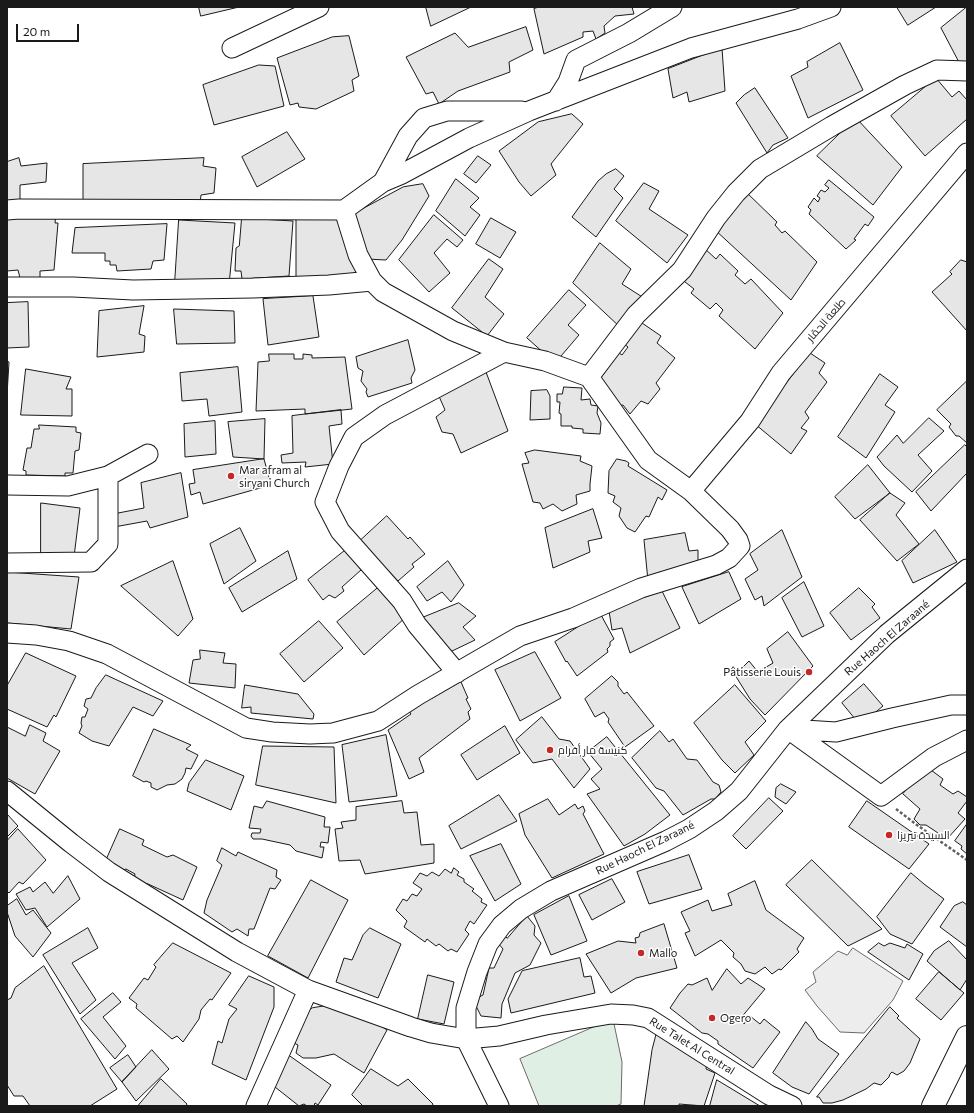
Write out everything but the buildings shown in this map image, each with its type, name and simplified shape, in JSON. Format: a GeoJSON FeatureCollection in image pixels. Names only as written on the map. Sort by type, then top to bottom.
{"type":"FeatureCollection","features":[{"type":"Feature","properties":{"kind":"highway"},"geometry":{"type":"LineString","coordinates":[[933,1106],[967,1037]]}},
{"type":"Feature","properties":{"kind":"street"},"geometry":{"type":"LineString","coordinates":[[232,48],[319,7]]}},
{"type":"Feature","properties":{"kind":"street"},"geometry":{"type":"LineString","coordinates":[[556,101],[568,82],[576,60],[629,33],[672,7]]}},
{"type":"Feature","properties":{"kind":"street"},"geometry":{"type":"LineString","coordinates":[[7,210],[344,210],[383,182],[402,174],[469,138],[529,111],[691,48],[798,19],[831,7]]}},
{"type":"Feature","properties":{"kind":"street"},"geometry":{"type":"LineString","coordinates":[[589,377],[636,315],[682,270],[716,218],[736,193],[760,169],[906,84],[937,70],[967,71]]}},
{"type":"Feature","properties":{"kind":"street"},"geometry":{"type":"LineString","coordinates":[[383,182],[408,136],[424,118],[448,111],[529,111]]}},
{"type":"Feature","properties":{"kind":"street","name":"طلعة الحمّار"},"geometry":{"type":"LineString","coordinates":[[691,491],[750,420],[781,373],[967,153]]}},
{"type":"Feature","properties":{"kind":"street"},"geometry":{"type":"LineString","coordinates":[[7,633],[36,635],[63,640],[107,654],[246,728],[272,732],[310,734],[333,733],[378,721],[418,695],[520,636],[573,618],[642,588],[716,565],[729,558],[736,552],[740,546],[738,540],[730,529],[691,491],[648,460],[589,377],[545,362],[504,352],[453,331],[383,292],[372,281],[358,255],[344,210]]}},
{"type":"Feature","properties":{"kind":"street"},"geometry":{"type":"LineString","coordinates":[[7,287],[73,287],[140,290],[329,285],[372,281]]}},
{"type":"Feature","properties":{"kind":"street"},"geometry":{"type":"LineString","coordinates":[[457,673],[417,625],[402,601],[340,531],[325,502],[339,466],[354,436],[384,415],[504,352]]}},
{"type":"Feature","properties":{"kind":"street"},"geometry":{"type":"LineString","coordinates":[[7,485],[68,486],[108,476],[148,454]]}},
{"type":"Feature","properties":{"kind":"street"},"geometry":{"type":"LineString","coordinates":[[7,563],[91,562],[108,544],[108,476]]}},
{"type":"Feature","properties":{"kind":"street","name":"Rue Haoch El Zaraané"},"geometry":{"type":"LineString","coordinates":[[466,1039],[466,1008],[477,972],[488,944],[502,925],[521,909],[551,891],[666,841],[689,829],[716,811],[739,791],[788,728],[887,634],[967,569]]}},
{"type":"Feature","properties":{"kind":"street"},"geometry":{"type":"LineString","coordinates":[[788,728],[836,732],[951,705],[967,705]]}},
{"type":"Feature","properties":{"kind":"street"},"geometry":{"type":"LineString","coordinates":[[788,728],[881,796],[934,758],[967,740]]}},
{"type":"Feature","properties":{"kind":"street","name":"Rue Talet Al Central"},"geometry":{"type":"LineString","coordinates":[[7,791],[71,843],[110,872],[237,952],[308,990],[411,1027],[466,1039],[499,1036],[546,1025],[611,1014],[633,1015],[648,1018],[769,1095],[792,1106]]}},
{"type":"Feature","properties":{"kind":"street"},"geometry":{"type":"LineString","coordinates":[[256,1106],[308,990]]}},
{"type":"Feature","properties":{"kind":"street"},"geometry":{"type":"LineString","coordinates":[[466,1039],[499,1106]]}},
{"type":"Feature","properties":{"kind":"path"},"geometry":{"type":"LineString","coordinates":[[881,796],[917,825],[967,860]]}},
{"type":"Feature","properties":{"kind":"green space"},"geometry":{"type":"Polygon","coordinates":[[[613,1019],[622,1062],[621,1104],[616,1106],[539,1106],[520,1059],[613,1019]]]}},
{"type":"Feature","properties":{"kind":"shaded area"},"geometry":{"type":"Polygon","coordinates":[[[853,948],[903,981],[893,1000],[864,1033],[840,1032],[805,990],[816,982],[813,972],[838,951],[847,955],[853,948]]]}},
{"type":"Feature","properties":{"kind":"place","name":"Mar afram al siryani Church"},"geometry":{"type":"Point","coordinates":[231,476]}},
{"type":"Feature","properties":{"kind":"place","name":"Pâtisserie Louis"},"geometry":{"type":"Point","coordinates":[809,672]}},
{"type":"Feature","properties":{"kind":"place","name":"كنيسة مار أفرام"},"geometry":{"type":"Point","coordinates":[550,750]}},
{"type":"Feature","properties":{"kind":"place","name":"السيدة تيريزا"},"geometry":{"type":"Point","coordinates":[889,835]}},
{"type":"Feature","properties":{"kind":"place","name":"Mallo"},"geometry":{"type":"Point","coordinates":[641,953]}},
{"type":"Feature","properties":{"kind":"place","name":"Ogero"},"geometry":{"type":"Point","coordinates":[712,1018]}}]}
